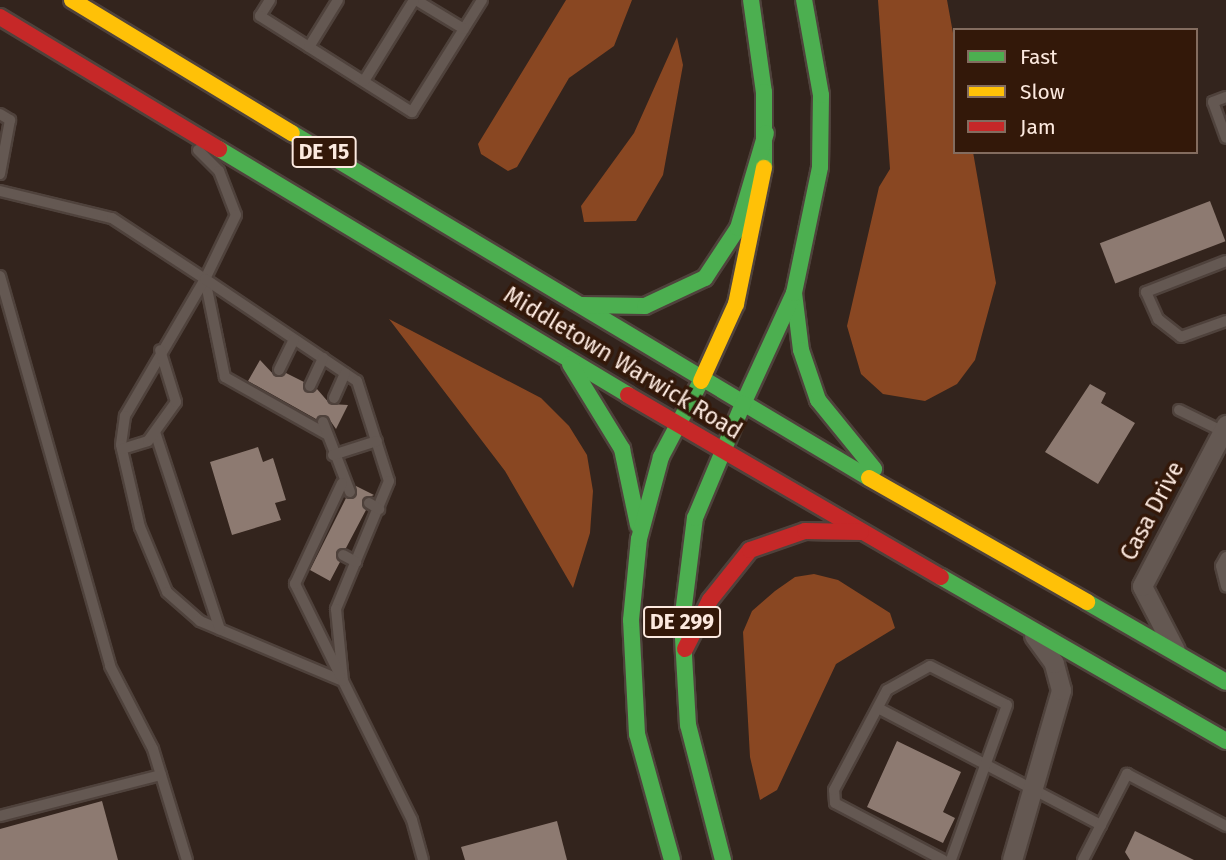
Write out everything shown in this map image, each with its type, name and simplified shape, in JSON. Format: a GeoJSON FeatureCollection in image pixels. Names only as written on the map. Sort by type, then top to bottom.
{"type":"FeatureCollection","features":[{"type":"Feature","properties":{"kind":"main road","name":"Middletown Warwick Road"},"geometry":{"type":"LineString","coordinates":[[72,0],[701,381],[1226,682]]}},
{"type":"Feature","properties":{"kind":"main road","name":"DE 15"},"geometry":{"type":"LineString","coordinates":[[576,304],[645,306],[705,278],[738,228],[766,133],[751,0]]}},
{"type":"Feature","properties":{"kind":"main road"},"geometry":{"type":"LineString","coordinates":[[720,449],[794,293],[823,128],[804,0]]}},
{"type":"Feature","properties":{"kind":"main road","name":"Middletown Warwick Road"},"geometry":{"type":"LineString","coordinates":[[0,17],[562,352],[678,425],[1226,741]]}},
{"type":"Feature","properties":{"kind":"main road"},"geometry":{"type":"LineString","coordinates":[[639,539],[661,457],[701,381],[736,304],[757,234],[766,133]]}},
{"type":"Feature","properties":{"kind":"main road"},"geometry":{"type":"LineString","coordinates":[[794,293],[801,351],[818,400],[855,451],[911,502]]}},
{"type":"Feature","properties":{"kind":"main road","name":"DE 299"},"geometry":{"type":"LineString","coordinates":[[562,352],[622,449],[639,539],[631,620],[633,699],[642,763],[672,860]]}},
{"type":"Feature","properties":{"kind":"main road","name":"DE 299"},"geometry":{"type":"LineString","coordinates":[[720,449],[688,558],[682,656],[688,725],[723,860]]}},
{"type":"Feature","properties":{"kind":"main road"},"geometry":{"type":"LineString","coordinates":[[682,656],[710,600],[751,550],[805,531],[862,531]]}},
{"type":"Feature","properties":{"kind":"street","name":"Casa Drive"},"geometry":{"type":"LineString","coordinates":[[1180,657],[1142,586],[1172,524],[1225,430]]}},
{"type":"Feature","properties":{"kind":"street"},"geometry":{"type":"LineString","coordinates":[[1012,860],[1028,787],[1061,690],[1054,663],[1030,628]]}},
{"type":"Feature","properties":{"kind":"lane"},"geometry":{"type":"LineString","coordinates":[[270,0],[260,16],[412,112],[482,0]]}},
{"type":"Feature","properties":{"kind":"lane"},"geometry":{"type":"LineString","coordinates":[[309,47],[338,0]]}},
{"type":"Feature","properties":{"kind":"lane"},"geometry":{"type":"LineString","coordinates":[[364,81],[415,0],[464,29]]}},
{"type":"Feature","properties":{"kind":"lane"},"geometry":{"type":"LineString","coordinates":[[1226,97],[1213,102],[1226,138]]}},
{"type":"Feature","properties":{"kind":"lane"},"geometry":{"type":"LineString","coordinates":[[0,114],[10,120],[0,174]]}},
{"type":"Feature","properties":{"kind":"lane"},"geometry":{"type":"LineString","coordinates":[[166,117],[219,171],[236,215],[205,279],[131,395],[122,449],[140,527],[167,592],[220,630],[343,681]]}},
{"type":"Feature","properties":{"kind":"lane"},"geometry":{"type":"LineString","coordinates":[[0,191],[112,218],[357,381],[390,481],[374,506],[370,528],[336,609],[343,681]]}},
{"type":"Feature","properties":{"kind":"lane"},"geometry":{"type":"LineString","coordinates":[[1226,261],[1146,292],[1158,320],[1181,337],[1226,321]]}},
{"type":"Feature","properties":{"kind":"lane"},"geometry":{"type":"LineString","coordinates":[[0,276],[110,666],[161,775],[187,860]]}},
{"type":"Feature","properties":{"kind":"lane"},"geometry":{"type":"LineString","coordinates":[[205,279],[225,377],[299,413],[326,433]]}},
{"type":"Feature","properties":{"kind":"lane"},"geometry":{"type":"LineString","coordinates":[[279,370],[294,339]]}},
{"type":"Feature","properties":{"kind":"lane"},"geometry":{"type":"LineString","coordinates":[[122,449],[155,432],[176,402],[160,350]]}},
{"type":"Feature","properties":{"kind":"lane"},"geometry":{"type":"LineString","coordinates":[[310,386],[323,358]]}},
{"type":"Feature","properties":{"kind":"lane"},"geometry":{"type":"LineString","coordinates":[[334,398],[345,373]]}},
{"type":"Feature","properties":{"kind":"lane"},"geometry":{"type":"LineString","coordinates":[[1179,410],[1225,430]]}},
{"type":"Feature","properties":{"kind":"lane"},"geometry":{"type":"LineString","coordinates":[[323,422],[342,483],[349,492]]}},
{"type":"Feature","properties":{"kind":"lane"},"geometry":{"type":"LineString","coordinates":[[155,432],[220,630]]}},
{"type":"Feature","properties":{"kind":"lane"},"geometry":{"type":"LineString","coordinates":[[333,455],[377,440]]}},
{"type":"Feature","properties":{"kind":"lane"},"geometry":{"type":"LineString","coordinates":[[342,483],[335,512],[295,584],[412,820],[423,860]]}},
{"type":"Feature","properties":{"kind":"lane"},"geometry":{"type":"LineString","coordinates":[[359,523],[370,528]]}},
{"type":"Feature","properties":{"kind":"lane"},"geometry":{"type":"LineString","coordinates":[[343,555],[356,562]]}},
{"type":"Feature","properties":{"kind":"lane"},"geometry":{"type":"LineString","coordinates":[[1226,557],[1221,566],[1226,586]]}},
{"type":"Feature","properties":{"kind":"lane"},"geometry":{"type":"LineString","coordinates":[[943,860],[835,803],[834,790],[887,690],[930,666],[1007,705],[951,860]]}},
{"type":"Feature","properties":{"kind":"lane"},"geometry":{"type":"LineString","coordinates":[[878,708],[1101,825]]}},
{"type":"Feature","properties":{"kind":"lane"},"geometry":{"type":"LineString","coordinates":[[1083,860],[1127,774],[1226,826]]}},
{"type":"Feature","properties":{"kind":"lane"},"geometry":{"type":"LineString","coordinates":[[0,816],[161,775]]}},
{"type":"Feature","properties":{"kind":"shaded area"},"geometry":{"type":"Polygon","coordinates":[[[566,0],[632,0],[614,46],[569,78],[517,167],[508,171],[481,154],[478,144],[566,0]]]}},
{"type":"Feature","properties":{"kind":"shaded area"},"geometry":{"type":"Polygon","coordinates":[[[878,0],[947,0],[953,33],[953,154],[973,154],[996,283],[975,360],[957,384],[925,401],[883,394],[861,374],[847,326],[879,187],[890,169],[878,0]]]}},
{"type":"Feature","properties":{"kind":"shaded area"},"geometry":{"type":"Polygon","coordinates":[[[677,37],[683,65],[663,175],[636,221],[584,222],[581,206],[634,133],[677,37]]]}},
{"type":"Feature","properties":{"kind":"shaded area"},"geometry":{"type":"Polygon","coordinates":[[[389,319],[541,398],[569,426],[587,455],[593,491],[590,533],[573,588],[505,471],[389,319]]]}},
{"type":"Feature","properties":{"kind":"shaded area"},"geometry":{"type":"Polygon","coordinates":[[[814,574],[838,580],[890,613],[895,628],[836,664],[777,790],[760,800],[750,757],[743,632],[752,611],[775,591],[795,577],[814,574]]]}},
{"type":"Feature","properties":{"kind":"building"},"geometry":{"type":"Polygon","coordinates":[[[1210,201],[1225,241],[1115,283],[1100,243],[1210,201]]]}},
{"type":"Feature","properties":{"kind":"building"},"geometry":{"type":"Polygon","coordinates":[[[260,360],[275,376],[286,373],[304,382],[306,392],[317,389],[330,404],[348,405],[336,429],[327,416],[316,419],[248,381],[260,360]]]}},
{"type":"Feature","properties":{"kind":"building"},"geometry":{"type":"Polygon","coordinates":[[[1090,384],[1106,393],[1101,403],[1135,423],[1098,484],[1045,452],[1090,384]]]}},
{"type":"Feature","properties":{"kind":"building"},"geometry":{"type":"Polygon","coordinates":[[[258,447],[263,462],[273,458],[286,500],[275,503],[281,520],[232,535],[210,462],[258,447]]]}},
{"type":"Feature","properties":{"kind":"building"},"geometry":{"type":"Polygon","coordinates":[[[356,486],[374,495],[362,500],[366,510],[346,548],[336,552],[340,562],[330,581],[310,570],[346,498],[356,496],[356,486]]]}},
{"type":"Feature","properties":{"kind":"building"},"geometry":{"type":"Polygon","coordinates":[[[897,741],[961,772],[943,812],[955,818],[943,843],[867,807],[897,741]]]}},
{"type":"Feature","properties":{"kind":"building"},"geometry":{"type":"Polygon","coordinates":[[[102,801],[118,860],[0,860],[0,829],[102,801]]]}},
{"type":"Feature","properties":{"kind":"building"},"geometry":{"type":"Polygon","coordinates":[[[557,821],[567,860],[465,860],[461,847],[557,821]]]}},
{"type":"Feature","properties":{"kind":"building"},"geometry":{"type":"Polygon","coordinates":[[[1135,831],[1194,860],[1130,860],[1125,852],[1135,831]]]}},
{"type":"Feature","properties":{"kind":"traffic: fast"},"geometry":{"type":"LineString","coordinates":[[751,0],[764,92],[764,168]]}},
{"type":"Feature","properties":{"kind":"traffic: fast"},"geometry":{"type":"LineString","coordinates":[[743,404],[794,293],[820,167],[821,95],[804,0]]}},
{"type":"Feature","properties":{"kind":"traffic: fast"},"geometry":{"type":"LineString","coordinates":[[292,133],[869,478]]}},
{"type":"Feature","properties":{"kind":"traffic: fast"},"geometry":{"type":"LineString","coordinates":[[581,305],[645,306],[705,278],[738,228],[766,133]]}},
{"type":"Feature","properties":{"kind":"traffic: fast"},"geometry":{"type":"LineString","coordinates":[[219,149],[628,395]]}},
{"type":"Feature","properties":{"kind":"traffic: fast"},"geometry":{"type":"LineString","coordinates":[[794,293],[801,350],[818,400],[874,469]]}},
{"type":"Feature","properties":{"kind":"traffic: fast"},"geometry":{"type":"LineString","coordinates":[[570,364],[622,449],[638,525]]}},
{"type":"Feature","properties":{"kind":"traffic: fast"},"geometry":{"type":"LineString","coordinates":[[672,860],[637,734],[631,620],[639,539],[661,457],[701,381]]}},
{"type":"Feature","properties":{"kind":"traffic: fast"},"geometry":{"type":"LineString","coordinates":[[723,860],[688,725],[682,622],[695,518],[743,404]]}},
{"type":"Feature","properties":{"kind":"traffic: fast"},"geometry":{"type":"LineString","coordinates":[[941,577],[1226,741]]}},
{"type":"Feature","properties":{"kind":"traffic: fast"},"geometry":{"type":"LineString","coordinates":[[1087,602],[1226,682]]}},
{"type":"Feature","properties":{"kind":"traffic: slow"},"geometry":{"type":"LineString","coordinates":[[72,0],[292,133]]}},
{"type":"Feature","properties":{"kind":"traffic: slow"},"geometry":{"type":"LineString","coordinates":[[701,381],[736,304],[764,168]]}},
{"type":"Feature","properties":{"kind":"traffic: slow"},"geometry":{"type":"LineString","coordinates":[[869,478],[1087,602]]}},
{"type":"Feature","properties":{"kind":"traffic: jam"},"geometry":{"type":"LineString","coordinates":[[0,17],[219,149]]}},
{"type":"Feature","properties":{"kind":"traffic: jam"},"geometry":{"type":"LineString","coordinates":[[628,395],[941,577]]}},
{"type":"Feature","properties":{"kind":"traffic: jam"},"geometry":{"type":"LineString","coordinates":[[685,649],[710,600],[750,550],[805,531],[861,532]]}}]}
